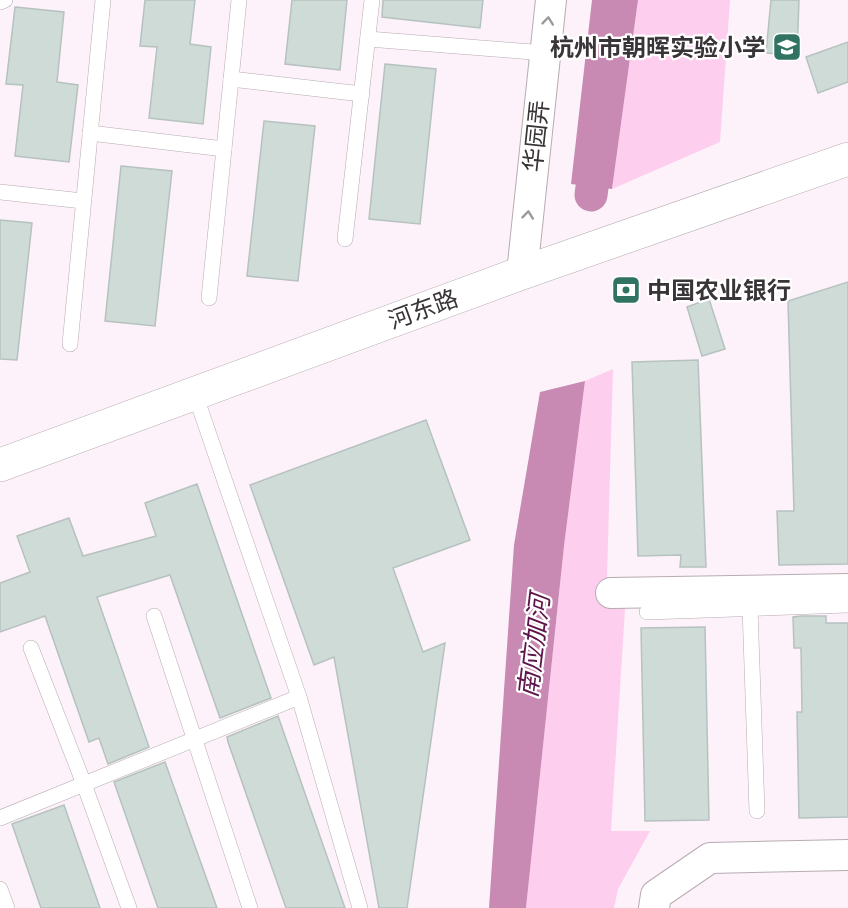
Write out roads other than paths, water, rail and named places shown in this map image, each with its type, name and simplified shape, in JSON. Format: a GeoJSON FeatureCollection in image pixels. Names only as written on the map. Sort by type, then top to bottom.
{"type":"FeatureCollection","features":[{"type":"Feature","properties":{"kind":"main road","name":"河东路"},"geometry":{"type":"LineString","coordinates":[[0,465],[522,273],[848,159]]}},
{"type":"Feature","properties":{"kind":"street","name":"华园弄"},"geometry":{"type":"LineString","coordinates":[[522,273],[551,0]]}},
{"type":"Feature","properties":{"kind":"street"},"geometry":{"type":"LineString","coordinates":[[611,593],[848,589]]}},
{"type":"Feature","properties":{"kind":"street"},"geometry":{"type":"LineString","coordinates":[[654,908],[656,895],[710,858],[848,855]]}},
{"type":"Feature","properties":{"kind":"lane"},"geometry":{"type":"LineString","coordinates":[[0,2],[5,0]]}},
{"type":"Feature","properties":{"kind":"lane"},"geometry":{"type":"LineString","coordinates":[[70,344],[103,0]]}},
{"type":"Feature","properties":{"kind":"lane"},"geometry":{"type":"LineString","coordinates":[[209,298],[239,0]]}},
{"type":"Feature","properties":{"kind":"lane"},"geometry":{"type":"LineString","coordinates":[[345,239],[372,0]]}},
{"type":"Feature","properties":{"kind":"lane"},"geometry":{"type":"LineString","coordinates":[[368,39],[545,53]]}},
{"type":"Feature","properties":{"kind":"lane"},"geometry":{"type":"LineString","coordinates":[[231,79],[362,93]]}},
{"type":"Feature","properties":{"kind":"lane"},"geometry":{"type":"LineString","coordinates":[[90,134],[224,149]]}},
{"type":"Feature","properties":{"kind":"lane"},"geometry":{"type":"LineString","coordinates":[[0,192],[83,201]]}},
{"type":"Feature","properties":{"kind":"lane"},"geometry":{"type":"LineString","coordinates":[[195,393],[299,697],[360,908]]}},
{"type":"Feature","properties":{"kind":"lane"},"geometry":{"type":"LineString","coordinates":[[647,612],[848,605]]}},
{"type":"Feature","properties":{"kind":"lane"},"geometry":{"type":"LineString","coordinates":[[750,608],[758,811]]}},
{"type":"Feature","properties":{"kind":"lane"},"geometry":{"type":"LineString","coordinates":[[154,616],[250,908]]}},
{"type":"Feature","properties":{"kind":"lane"},"geometry":{"type":"LineString","coordinates":[[31,648],[129,908]]}},
{"type":"Feature","properties":{"kind":"lane"},"geometry":{"type":"LineString","coordinates":[[0,818],[299,697]]}},
{"type":"Feature","properties":{"kind":"lane"},"geometry":{"type":"LineString","coordinates":[[0,889],[7,908]]}},
{"type":"Feature","properties":{"kind":"water"},"geometry":{"type":"Polygon","coordinates":[[[592,0],[638,0],[612,189],[571,184],[592,0]]]}},
{"type":"Feature","properties":{"kind":"water"},"geometry":{"type":"Polygon","coordinates":[[[585,381],[564,546],[526,908],[489,908],[514,545],[540,392],[585,381]]]}},
{"type":"Feature","properties":{"kind":"waterway","name":"南应加河"},"geometry":{"type":"LineString","coordinates":[[591,195],[598,142]]}},
{"type":"Feature","properties":{"kind":"place","name":"杭州市朝晖实验小学"},"geometry":{"type":"Point","coordinates":[787,47]}},
{"type":"Feature","properties":{"kind":"place","name":"中国农业银行"},"geometry":{"type":"Point","coordinates":[626,290]}}]}
